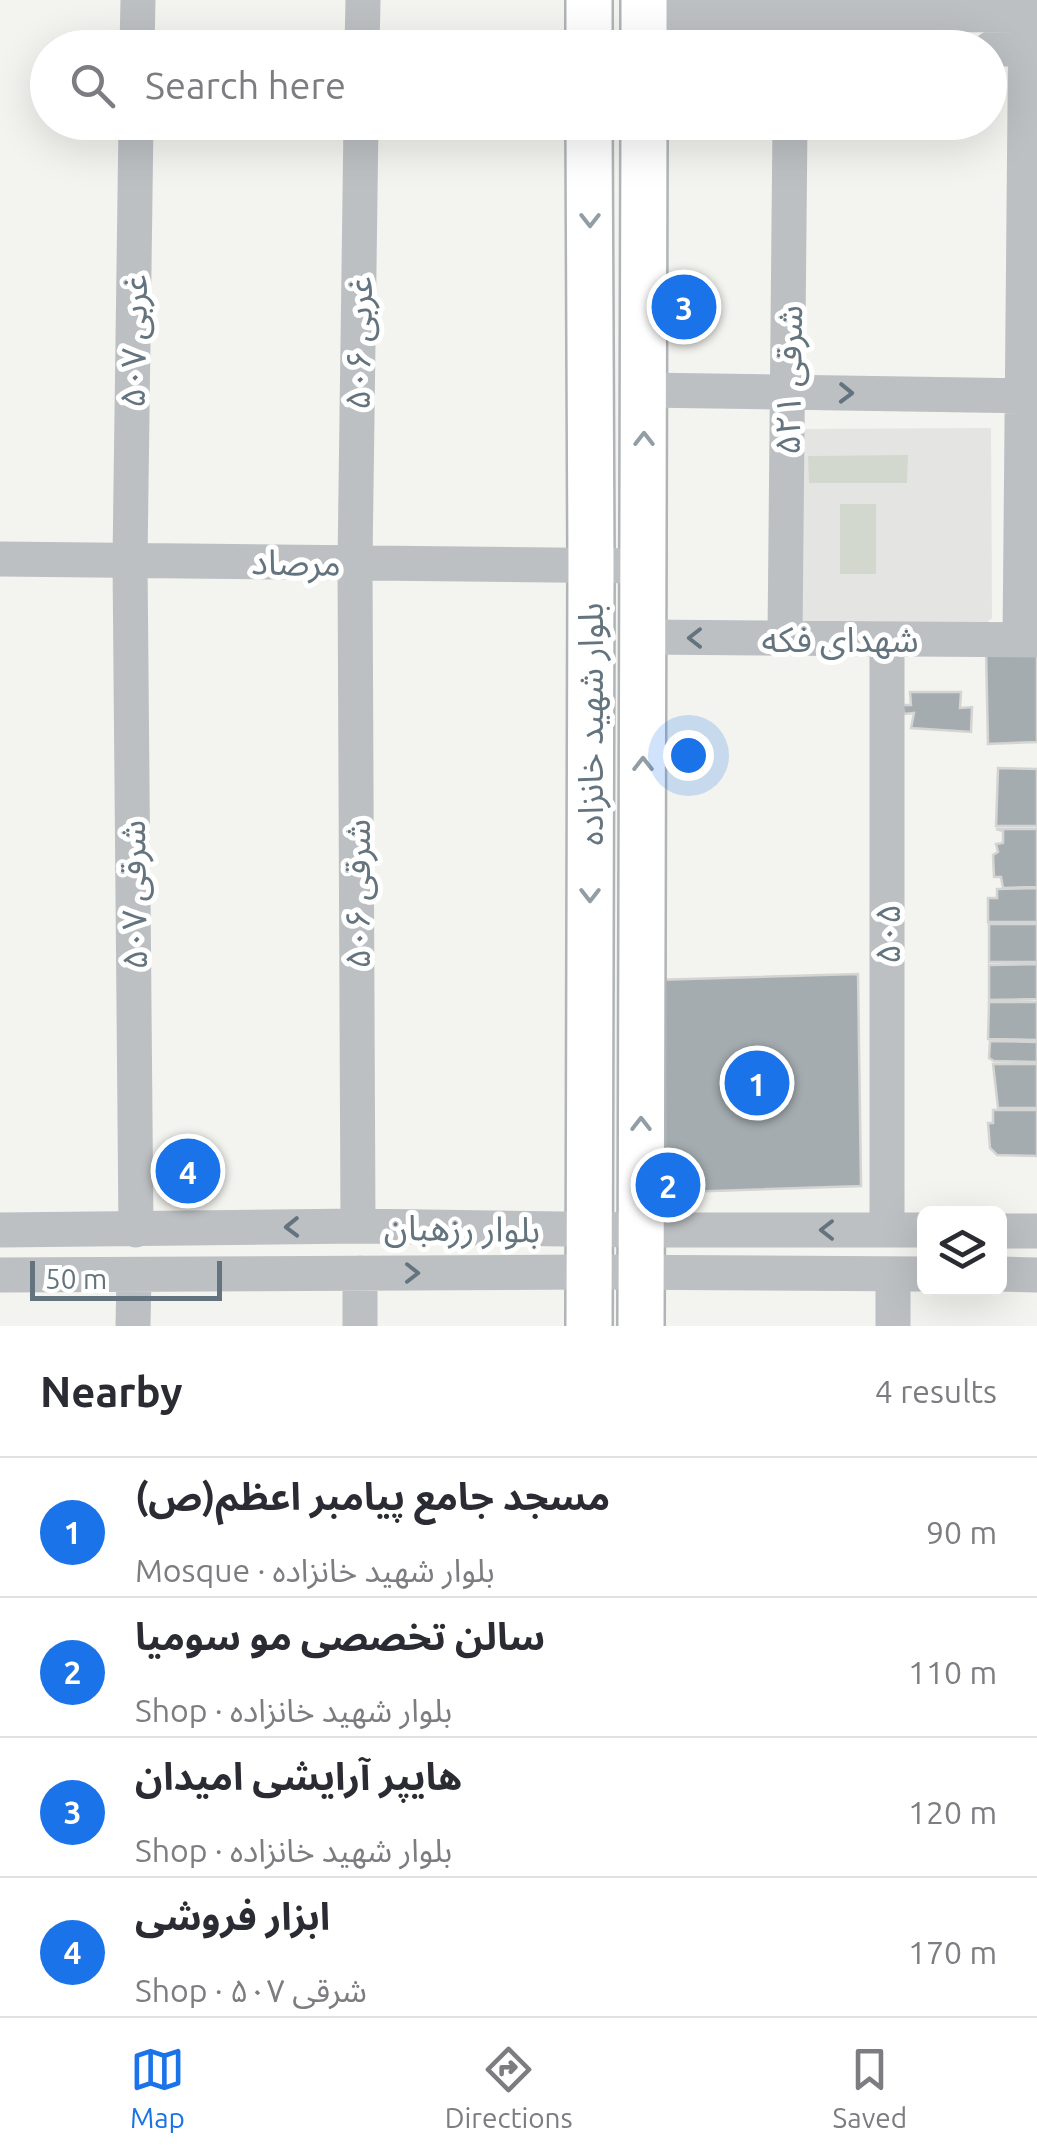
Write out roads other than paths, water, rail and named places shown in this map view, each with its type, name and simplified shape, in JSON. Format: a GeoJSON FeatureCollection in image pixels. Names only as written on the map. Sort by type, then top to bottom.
{"type":"FeatureCollection","features":[{"type":"Feature","properties":{"kind":"main road"},"geometry":{"type":"LineString","coordinates":[[589,0],[589,30]]}},
{"type":"Feature","properties":{"kind":"main road","name":"بلوار شهید خانزاده"},"geometry":{"type":"LineString","coordinates":[[589,140],[589,1326]]}},
{"type":"Feature","properties":{"kind":"main road","name":"بلوار شهید خانزاده"},"geometry":{"type":"LineString","coordinates":[[641,1326],[644,140]]}},
{"type":"Feature","properties":{"kind":"street"},"geometry":{"type":"LineString","coordinates":[[137,30],[138,0]]}},
{"type":"Feature","properties":{"kind":"street"},"geometry":{"type":"LineString","coordinates":[[362,30],[363,0]]}},
{"type":"Feature","properties":{"kind":"street"},"geometry":{"type":"LineString","coordinates":[[644,27],[792,20],[1031,26]]}},
{"type":"Feature","properties":{"kind":"street"},"geometry":{"type":"LineString","coordinates":[[1007,39],[1031,26]]}},
{"type":"Feature","properties":{"kind":"street"},"geometry":{"type":"LineString","coordinates":[[1028,640],[1031,26]]}},
{"type":"Feature","properties":{"kind":"street","name":"۵۰۷ غربی"},"geometry":{"type":"LineString","coordinates":[[130,560],[136,140]]}},
{"type":"Feature","properties":{"kind":"street","name":"۵۰۶ غربی"},"geometry":{"type":"LineString","coordinates":[[355,563],[361,140]]}},
{"type":"Feature","properties":{"kind":"street","name":"۵۲۱ شرقی"},"geometry":{"type":"LineString","coordinates":[[785,638],[790,140]]}},
{"type":"Feature","properties":{"kind":"street"},"geometry":{"type":"LineString","coordinates":[[644,390],[1030,396]]}},
{"type":"Feature","properties":{"kind":"street","name":"مرصاد"},"geometry":{"type":"LineString","coordinates":[[0,559],[644,566]]}},
{"type":"Feature","properties":{"kind":"street","name":"۵۰۷ شرقی"},"geometry":{"type":"LineString","coordinates":[[130,560],[136,1230]]}},
{"type":"Feature","properties":{"kind":"street","name":"۵۰۶ شرقی"},"geometry":{"type":"LineString","coordinates":[[355,563],[358,1226]]}},
{"type":"Feature","properties":{"kind":"street","name":"شهدای فکه"},"geometry":{"type":"LineString","coordinates":[[643,637],[1028,640]]}},
{"type":"Feature","properties":{"kind":"street","name":"۵۰۵"},"geometry":{"type":"LineString","coordinates":[[887,639],[887,1230]]}},
{"type":"Feature","properties":{"kind":"street","name":"بلوار رزهبان"},"geometry":{"type":"LineString","coordinates":[[0,1230],[358,1226],[588,1250],[909,1274]]}},
{"type":"Feature","properties":{"kind":"street","name":"بلوار رزهبان"},"geometry":{"type":"LineString","coordinates":[[641,1252],[917,1230]]}},
{"type":"Feature","properties":{"kind":"street"},"geometry":{"type":"LineString","coordinates":[[1007,1231],[1037,1231]]}},
{"type":"Feature","properties":{"kind":"street","name":"بلوار رزهبان"},"geometry":{"type":"LineString","coordinates":[[0,1275],[360,1273],[588,1250]]}},
{"type":"Feature","properties":{"kind":"street"},"geometry":{"type":"LineString","coordinates":[[360,1273],[360,1326]]}},
{"type":"Feature","properties":{"kind":"street"},"geometry":{"type":"LineString","coordinates":[[893,1326],[909,1274]]}},
{"type":"Feature","properties":{"kind":"street"},"geometry":{"type":"LineString","coordinates":[[1007,1274],[1037,1275]]}},
{"type":"Feature","properties":{"kind":"street"},"geometry":{"type":"LineString","coordinates":[[134,1275],[134,1326]]}},
{"type":"Feature","properties":{"kind":"place","name":"هایپر آرایشی امیدان"},"geometry":{"type":"Point","coordinates":[684,307]}},
{"type":"Feature","properties":{"kind":"place","name":"مسجد جامع پیامبر اعظم(ص)"},"geometry":{"type":"Point","coordinates":[757,1083]}},
{"type":"Feature","properties":{"kind":"place","name":"ابزار فروشی"},"geometry":{"type":"Point","coordinates":[188,1171]}},
{"type":"Feature","properties":{"kind":"place","name":"سالن تخصصی مو سومیا"},"geometry":{"type":"Point","coordinates":[668,1185]}}]}
